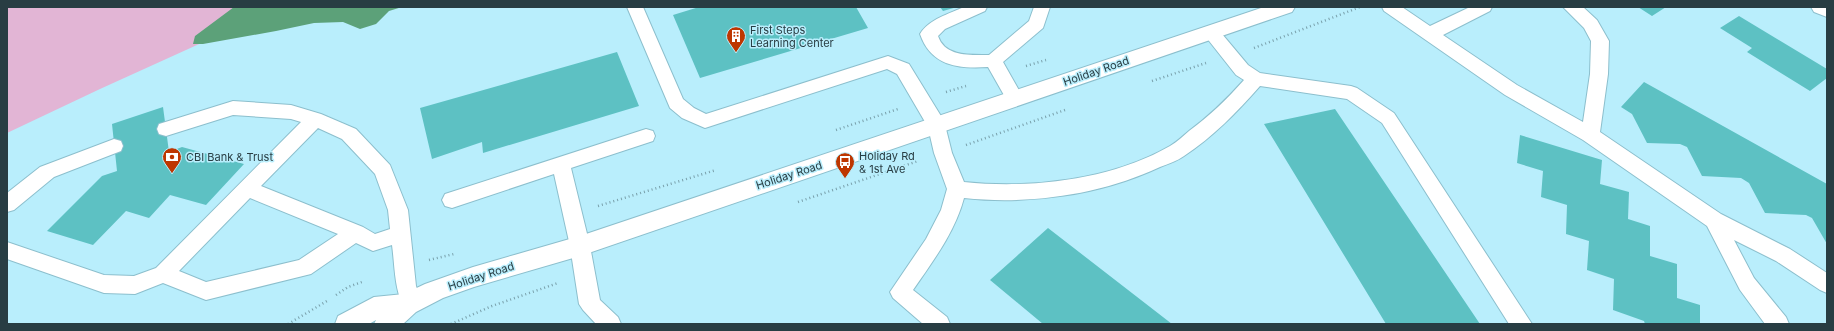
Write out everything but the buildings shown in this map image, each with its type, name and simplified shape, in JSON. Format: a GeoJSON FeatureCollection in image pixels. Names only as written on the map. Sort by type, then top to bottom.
{"type":"FeatureCollection","features":[{"type":"Feature","properties":{"kind":"street","name":"Holiday Road"},"geometry":{"type":"LineString","coordinates":[[386,324],[409,303],[434,291],[473,277],[580,246],[1285,7]]}},
{"type":"Feature","properties":{"kind":"street"},"geometry":{"type":"LineString","coordinates":[[1821,7],[1827,10]]}},
{"type":"Feature","properties":{"kind":"street","name":"Holiday Road"},"geometry":{"type":"LineString","coordinates":[[347,324],[374,308],[409,303]]}},
{"type":"Feature","properties":{"kind":"lane"},"geometry":{"type":"LineString","coordinates":[[635,7],[676,103],[688,113],[705,121],[888,62],[902,69],[937,126],[943,153],[957,189],[951,210],[933,245],[900,292],[939,324]]}},
{"type":"Feature","properties":{"kind":"lane"},"geometry":{"type":"LineString","coordinates":[[979,7],[939,25],[929,34],[931,43],[936,50],[952,58],[997,67]]}},
{"type":"Feature","properties":{"kind":"lane"},"geometry":{"type":"LineString","coordinates":[[997,67],[1037,24],[1042,7]]}},
{"type":"Feature","properties":{"kind":"lane"},"geometry":{"type":"LineString","coordinates":[[1390,7],[1511,90],[1590,135],[1714,220],[1783,255],[1827,284]]}},
{"type":"Feature","properties":{"kind":"lane"},"geometry":{"type":"LineString","coordinates":[[1429,34],[1484,7]]}},
{"type":"Feature","properties":{"kind":"lane"},"geometry":{"type":"LineString","coordinates":[[1571,7],[1591,24],[1600,42],[1599,74],[1590,135]]}},
{"type":"Feature","properties":{"kind":"lane"},"geometry":{"type":"LineString","coordinates":[[1211,32],[1242,70],[1256,79],[1351,93],[1388,118],[1521,324]]}},
{"type":"Feature","properties":{"kind":"lane"},"geometry":{"type":"LineString","coordinates":[[997,67],[1015,99]]}},
{"type":"Feature","properties":{"kind":"lane"},"geometry":{"type":"LineString","coordinates":[[957,189],[994,193],[1070,187],[1127,174],[1177,151],[1223,115],[1256,79]]}},
{"type":"Feature","properties":{"kind":"lane"},"geometry":{"type":"LineString","coordinates":[[166,129],[233,108],[291,112],[315,119],[349,134],[383,170],[398,210],[409,303]]}},
{"type":"Feature","properties":{"kind":"lane"},"geometry":{"type":"LineString","coordinates":[[7,250],[104,284],[135,285],[163,274],[315,119]]}},
{"type":"Feature","properties":{"kind":"lane"},"geometry":{"type":"LineString","coordinates":[[452,200],[646,136]]}},
{"type":"Feature","properties":{"kind":"lane"},"geometry":{"type":"LineString","coordinates":[[7,204],[47,172],[114,146]]}},
{"type":"Feature","properties":{"kind":"lane"},"geometry":{"type":"LineString","coordinates":[[561,164],[574,213],[590,304],[604,322]]}},
{"type":"Feature","properties":{"kind":"lane"},"geometry":{"type":"LineString","coordinates":[[248,189],[356,233],[373,243],[400,234]]}},
{"type":"Feature","properties":{"kind":"lane"},"geometry":{"type":"LineString","coordinates":[[1714,220],[1747,284],[1778,324]]}},
{"type":"Feature","properties":{"kind":"lane"},"geometry":{"type":"LineString","coordinates":[[163,274],[206,292],[304,268],[356,233]]}},
{"type":"Feature","properties":{"kind":"path"},"geometry":{"type":"LineString","coordinates":[[1151,81],[1261,46],[1360,7]]}},
{"type":"Feature","properties":{"kind":"path"},"geometry":{"type":"LineString","coordinates":[[834,131],[922,100],[997,67],[1053,57]]}},
{"type":"Feature","properties":{"kind":"path"},"geometry":{"type":"LineString","coordinates":[[792,204],[1070,108]]}},
{"type":"Feature","properties":{"kind":"path"},"geometry":{"type":"LineString","coordinates":[[574,213],[724,168]]}},
{"type":"Feature","properties":{"kind":"path"},"geometry":{"type":"LineString","coordinates":[[451,324],[492,306],[585,273]]}},
{"type":"Feature","properties":{"kind":"shaded area"},"geometry":{"type":"Polygon","coordinates":[[[7,7],[281,7],[7,133],[7,7]]]}},
{"type":"Feature","properties":{"kind":"shaded area"},"geometry":{"type":"Polygon","coordinates":[[[234,7],[402,7],[389,11],[376,24],[360,29],[343,22],[314,23],[203,44],[193,44],[195,36],[234,7]]]}},
{"type":"Feature","properties":{"kind":"place","name":"First Steps Learning Center"},"geometry":{"type":"Point","coordinates":[736,53]}},
{"type":"Feature","properties":{"kind":"place","name":"CBI Bank & Trust"},"geometry":{"type":"Point","coordinates":[172,174]}},
{"type":"Feature","properties":{"kind":"place","name":"Holiday Rd & 1st Ave"},"geometry":{"type":"Point","coordinates":[845,179]}}]}
